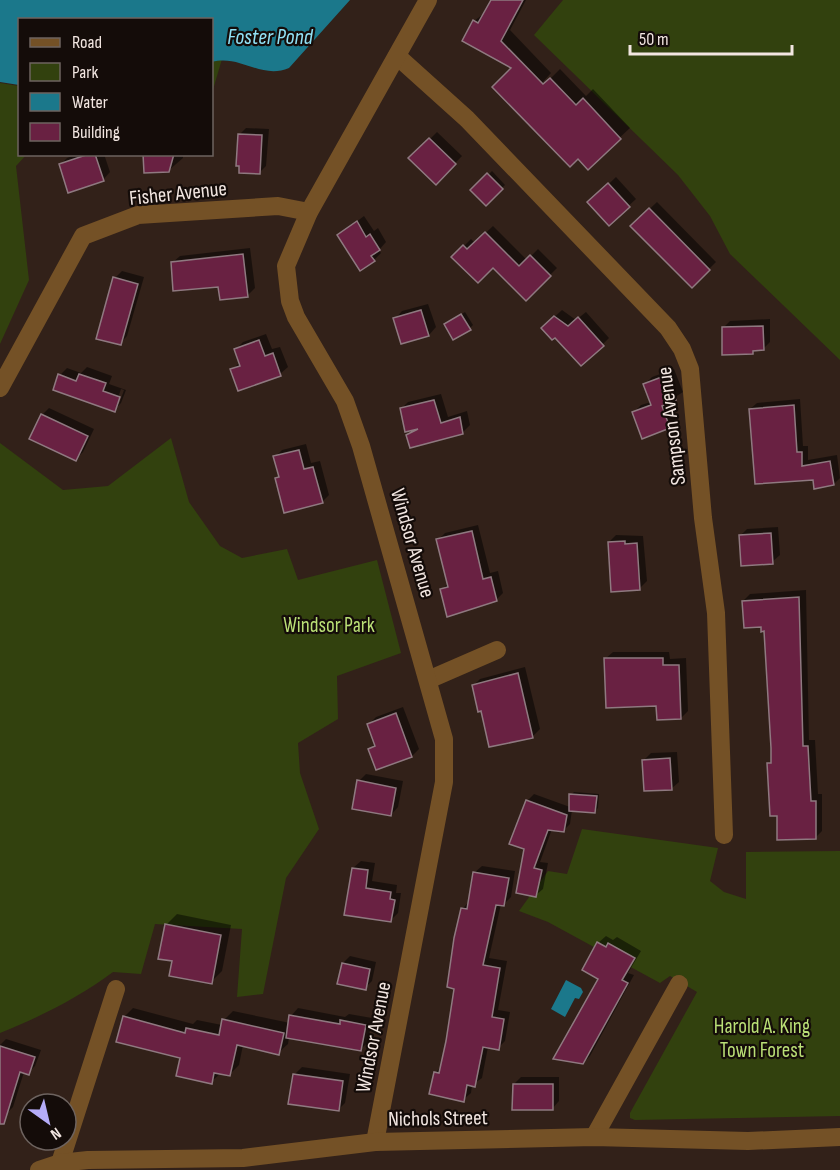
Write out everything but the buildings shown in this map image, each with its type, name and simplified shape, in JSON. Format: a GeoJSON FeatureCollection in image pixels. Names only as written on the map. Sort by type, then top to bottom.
{"type":"FeatureCollection","features":[{"type":"Feature","properties":{"kind":"street","name":"Windsor Avenue"},"geometry":{"type":"LineString","coordinates":[[375,1142],[444,782],[444,739],[352,419],[335,382],[303,331],[290,301],[286,266],[309,212],[428,0]]}},
{"type":"Feature","properties":{"kind":"street","name":"Sampson Avenue"},"geometry":{"type":"LineString","coordinates":[[397,56],[467,119],[668,328],[682,349],[690,369],[694,395],[703,518],[716,613],[724,835]]}},
{"type":"Feature","properties":{"kind":"street","name":"Fisher Avenue"},"geometry":{"type":"LineString","coordinates":[[0,388],[83,236],[138,215],[278,206],[309,212]]}},
{"type":"Feature","properties":{"kind":"street"},"geometry":{"type":"LineString","coordinates":[[428,680],[497,650]]}},
{"type":"Feature","properties":{"kind":"street"},"geometry":{"type":"LineString","coordinates":[[594,1137],[679,984]]}},
{"type":"Feature","properties":{"kind":"street"},"geometry":{"type":"LineString","coordinates":[[60,1163],[116,989]]}},
{"type":"Feature","properties":{"kind":"street","name":"Nichols Street"},"geometry":{"type":"LineString","coordinates":[[39,1170],[60,1163],[88,1160],[243,1158],[375,1142],[594,1137],[748,1141],[840,1137]]}},
{"type":"Feature","properties":{"kind":"green space"},"geometry":{"type":"Polygon","coordinates":[[[563,0],[840,0],[840,360],[730,254],[710,216],[678,175],[534,35],[563,0]]]}},
{"type":"Feature","properties":{"kind":"green space"},"geometry":{"type":"Polygon","coordinates":[[[222,59],[213,90],[213,62],[222,59]]]}},
{"type":"Feature","properties":{"kind":"green space"},"geometry":{"type":"Polygon","coordinates":[[[0,83],[18,86],[18,156],[25,156],[16,166],[29,280],[0,344],[0,83]]]}},
{"type":"Feature","properties":{"kind":"green space","name":"Windsor Park"},"geometry":{"type":"Polygon","coordinates":[[[171,438],[189,502],[220,546],[242,558],[287,549],[298,580],[377,560],[401,653],[337,676],[338,719],[298,743],[300,773],[319,829],[286,878],[263,994],[237,997],[242,929],[155,924],[141,974],[113,972],[58,1006],[0,1033],[0,443],[63,490],[108,486],[171,438]]]}},
{"type":"Feature","properties":{"kind":"green space","name":"Harold A. King Town Forest"},"geometry":{"type":"Polygon","coordinates":[[[582,829],[718,848],[710,881],[724,892],[746,899],[746,852],[840,851],[840,1116],[635,1120],[630,1118],[630,1113],[697,992],[670,976],[660,983],[548,922],[519,911],[548,871],[567,874],[582,829]]]}},
{"type":"Feature","properties":{"kind":"water","name":"Foster Pond"},"geometry":{"type":"Polygon","coordinates":[[[0,0],[350,0],[289,68],[279,71],[269,71],[232,61],[213,62],[213,18],[18,18],[18,85],[0,82],[0,0]]]}},
{"type":"Feature","properties":{"kind":"water"},"geometry":{"type":"Polygon","coordinates":[[[566,980],[581,988],[583,992],[579,999],[575,998],[565,1017],[551,1009],[566,980]]]}}]}
